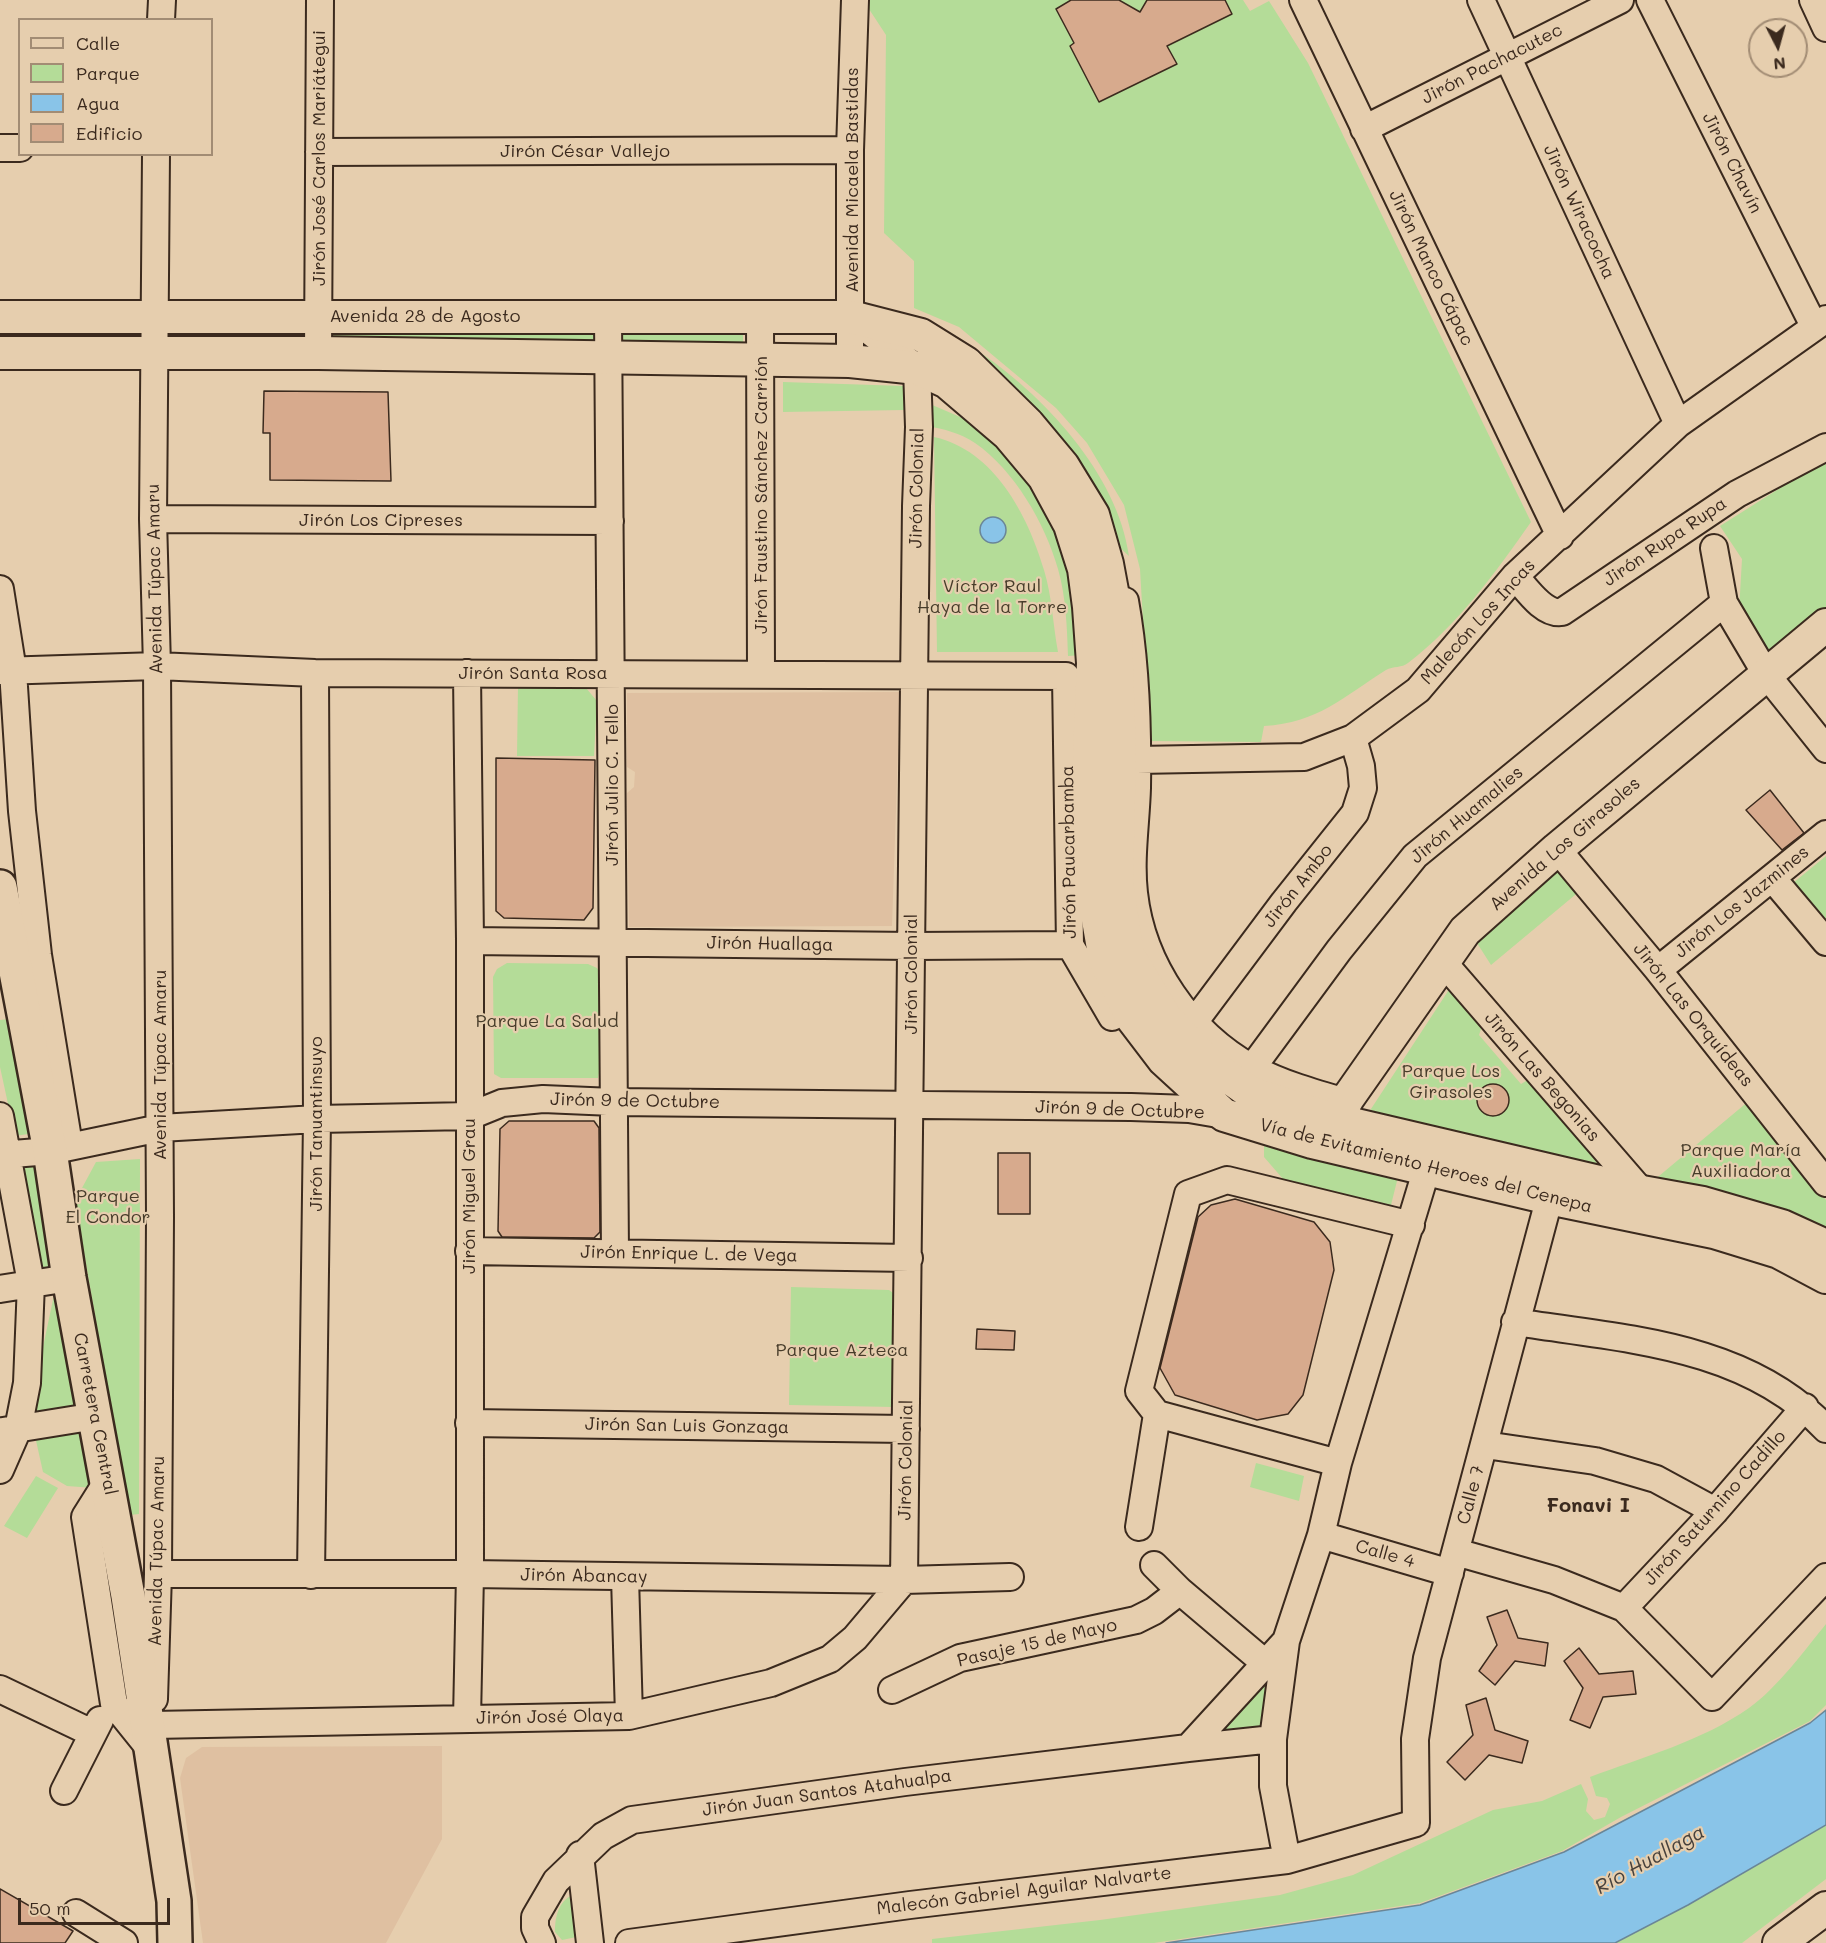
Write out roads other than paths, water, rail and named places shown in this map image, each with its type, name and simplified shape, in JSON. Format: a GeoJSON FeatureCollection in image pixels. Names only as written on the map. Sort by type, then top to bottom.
{"type":"FeatureCollection","features":[{"type":"Feature","properties":{"kind":"highway","name":"Carretera Central"},"geometry":{"type":"LineString","coordinates":[[0,887],[60,1148],[69,1278],[96,1416],[153,1739],[174,1901],[175,1943]]}},
{"type":"Feature","properties":{"kind":"main road","name":"Avenida 28 de Agosto"},"geometry":{"type":"LineString","coordinates":[[0,317],[851,316]]}},
{"type":"Feature","properties":{"kind":"main road","name":"Vía de Evitamiento Heroes del Cenepa"},"geometry":{"type":"LineString","coordinates":[[851,316],[921,334],[966,363],[1028,424],[1063,466],[1093,515],[1115,607],[1119,752],[1117,883],[1128,954],[1166,1018],[1208,1062],[1251,1094],[1336,1123],[1779,1252],[1826,1277]]}},
{"type":"Feature","properties":{"kind":"main road","name":"Avenida 28 de Agosto"},"geometry":{"type":"LineString","coordinates":[[0,353],[318,352],[850,361]]}},
{"type":"Feature","properties":{"kind":"main road","name":"Vía de Evitamiento Heroes del Cenepa"},"geometry":{"type":"LineString","coordinates":[[850,361],[917,368],[947,382],[1008,434],[1044,477],[1070,525],[1084,569],[1089,607],[1093,663],[1089,753],[1092,885],[1105,960],[1132,1018],[1164,1060],[1224,1115],[1336,1123],[1427,1168],[1553,1185],[1642,1192],[1703,1203],[1782,1226],[1826,1246]]}},
{"type":"Feature","properties":{"kind":"main road","name":"Avenida Los Girasoles"},"geometry":{"type":"LineString","coordinates":[[1336,1123],[1465,931],[1557,849],[1826,625]]}},
{"type":"Feature","properties":{"kind":"main road"},"geometry":{"type":"LineString","coordinates":[[1779,1943],[1826,1908]]}},
{"type":"Feature","properties":{"kind":"street"},"geometry":{"type":"LineString","coordinates":[[161,18],[162,0]]}},
{"type":"Feature","properties":{"kind":"street","name":"Jirón José Carlos Mariátegui"},"geometry":{"type":"LineString","coordinates":[[318,352],[320,0]]}},
{"type":"Feature","properties":{"kind":"street","name":"Avenida Micaela Bastidas"},"geometry":{"type":"LineString","coordinates":[[850,361],[850,150],[855,0]]}},
{"type":"Feature","properties":{"kind":"street","name":"Jirón Manco Cápac"},"geometry":{"type":"LineString","coordinates":[[1303,0],[1560,536]]}},
{"type":"Feature","properties":{"kind":"street","name":"Jirón Wiracocha"},"geometry":{"type":"LineString","coordinates":[[1481,0],[1678,424]]}},
{"type":"Feature","properties":{"kind":"street","name":"Jirón Pachacutec"},"geometry":{"type":"LineString","coordinates":[[1364,129],[1620,0]]}},
{"type":"Feature","properties":{"kind":"street","name":"Jirón Chavín"},"geometry":{"type":"LineString","coordinates":[[1650,0],[1820,323]]}},
{"type":"Feature","properties":{"kind":"street"},"geometry":{"type":"LineString","coordinates":[[1813,0],[1826,28]]}},
{"type":"Feature","properties":{"kind":"street"},"geometry":{"type":"LineString","coordinates":[[0,148],[18,148]]}},
{"type":"Feature","properties":{"kind":"street","name":"Jirón César Vallejo"},"geometry":{"type":"LineString","coordinates":[[319,152],[850,150]]}},
{"type":"Feature","properties":{"kind":"street","name":"Avenida Túpac Amaru"},"geometry":{"type":"LineString","coordinates":[[153,1739],[158,1574],[160,1128],[158,666],[153,519],[156,156]]}},
{"type":"Feature","properties":{"kind":"street"},"geometry":{"type":"LineString","coordinates":[[851,316],[917,368]]}},
{"type":"Feature","properties":{"kind":"street","name":"Jirón Julio C. Tello"},"geometry":{"type":"LineString","coordinates":[[608,317],[615,1253]]}},
{"type":"Feature","properties":{"kind":"street","name":"Jirón Faustino Sánchez Carrión"},"geometry":{"type":"LineString","coordinates":[[760,317],[761,673]]}},
{"type":"Feature","properties":{"kind":"street","name":"Malecón Los Incas"},"geometry":{"type":"LineString","coordinates":[[1137,760],[1305,757],[1353,738],[1418,690],[1515,576],[1678,424],[1820,323]]}},
{"type":"Feature","properties":{"kind":"street","name":"Jirón Colonial"},"geometry":{"type":"LineString","coordinates":[[904,1580],[919,428],[917,368]]}},
{"type":"Feature","properties":{"kind":"street","name":"Jirón Rupa Rupa"},"geometry":{"type":"LineString","coordinates":[[1515,576],[1546,609],[1555,613],[1562,612],[1737,494],[1826,447]]}},
{"type":"Feature","properties":{"kind":"street","name":"Jirón Los Cipreses"},"geometry":{"type":"LineString","coordinates":[[153,519],[610,521]]}},
{"type":"Feature","properties":{"kind":"street"},"geometry":{"type":"LineString","coordinates":[[1101,542],[1121,574],[1132,637],[1137,760],[1134,893],[1151,956],[1166,987],[1213,1041],[1252,1068],[1296,1088],[1336,1123]]}},
{"type":"Feature","properties":{"kind":"street"},"geometry":{"type":"LineString","coordinates":[[1714,548],[1724,603],[1766,674],[1826,749]]}},
{"type":"Feature","properties":{"kind":"street"},"geometry":{"type":"LineString","coordinates":[[0,589],[6,671],[60,1148],[4,1154]]}},
{"type":"Feature","properties":{"kind":"street","name":"Jirón Huamalies"},"geometry":{"type":"LineString","coordinates":[[1252,1068],[1338,950],[1415,856],[1724,603]]}},
{"type":"Feature","properties":{"kind":"street","name":"Jirón Santa Rosa"},"geometry":{"type":"LineString","coordinates":[[6,671],[158,666],[315,673],[1066,676]]}},
{"type":"Feature","properties":{"kind":"street","name":"Jirón Tanuantinsuyo"},"geometry":{"type":"LineString","coordinates":[[311,1575],[317,1119],[315,673]]}},
{"type":"Feature","properties":{"kind":"street","name":"Jirón Miguel Grau"},"geometry":{"type":"LineString","coordinates":[[467,673],[470,941],[470,1574],[467,1719]]}},
{"type":"Feature","properties":{"kind":"street","name":"Jirón Paucarbamba"},"geometry":{"type":"LineString","coordinates":[[1066,676],[1070,945],[1112,1017]]}},
{"type":"Feature","properties":{"kind":"street","name":"Jirón Ambo"},"geometry":{"type":"LineString","coordinates":[[1195,1022],[1284,902],[1355,813],[1363,788],[1361,766],[1353,738]]}},
{"type":"Feature","properties":{"kind":"street","name":"Jirón Los Jazmines"},"geometry":{"type":"LineString","coordinates":[[1658,970],[1826,834]]}},
{"type":"Feature","properties":{"kind":"street","name":"Jirón Las Orquídeas"},"geometry":{"type":"LineString","coordinates":[[1557,849],[1658,970],[1826,1183]]}},
{"type":"Feature","properties":{"kind":"street"},"geometry":{"type":"LineString","coordinates":[[1773,879],[1826,942]]}},
{"type":"Feature","properties":{"kind":"street","name":"Jirón Huallaga"},"geometry":{"type":"LineString","coordinates":[[470,941],[912,946],[1070,945]]}},
{"type":"Feature","properties":{"kind":"street","name":"Jirón Las Begonias"},"geometry":{"type":"LineString","coordinates":[[1443,962],[1642,1192]]}},
{"type":"Feature","properties":{"kind":"street","name":"Jirón 9 de Octubre"},"geometry":{"type":"LineString","coordinates":[[60,1148],[160,1128],[317,1119],[470,1116],[502,1103],[543,1099],[613,1102],[1172,1108],[1224,1115]]}},
{"type":"Feature","properties":{"kind":"street"},"geometry":{"type":"LineString","coordinates":[[0,1116],[4,1154],[31,1283],[27,1383],[9,1430],[0,1470]]}},
{"type":"Feature","properties":{"kind":"street"},"geometry":{"type":"LineString","coordinates":[[1287,1860],[1273,1786],[1273,1739],[1286,1641],[1321,1535],[1338,1463],[1427,1168]]}},
{"type":"Feature","properties":{"kind":"street"},"geometry":{"type":"LineString","coordinates":[[1338,1463],[1157,1414],[1139,1391],[1188,1194],[1227,1180],[1411,1225]]}},
{"type":"Feature","properties":{"kind":"street","name":"Calle 7"},"geometry":{"type":"LineString","coordinates":[[1416,1823],[1415,1739],[1427,1658],[1553,1185]]}},
{"type":"Feature","properties":{"kind":"street","name":"Jirón Enrique L. de Vega"},"geometry":{"type":"LineString","coordinates":[[469,1251],[909,1258]]}},
{"type":"Feature","properties":{"kind":"street"},"geometry":{"type":"LineString","coordinates":[[0,1288],[69,1278]]}},
{"type":"Feature","properties":{"kind":"street"},"geometry":{"type":"LineString","coordinates":[[1515,1322],[1686,1350],[1721,1360],[1759,1378],[1805,1407],[1826,1429]]}},
{"type":"Feature","properties":{"kind":"street","name":"Jirón Saturnino Cadillo"},"geometry":{"type":"LineString","coordinates":[[1624,1608],[1715,1511],[1805,1407]]}},
{"type":"Feature","properties":{"kind":"street"},"geometry":{"type":"LineString","coordinates":[[1139,1527],[1157,1414]]}},
{"type":"Feature","properties":{"kind":"street"},"geometry":{"type":"LineString","coordinates":[[9,1430],[96,1416]]}},
{"type":"Feature","properties":{"kind":"street","name":"Jirón San Luis Gonzaga"},"geometry":{"type":"LineString","coordinates":[[469,1423],[906,1429]]}},
{"type":"Feature","properties":{"kind":"street"},"geometry":{"type":"LineString","coordinates":[[1485,1445],[1595,1461],[1656,1479],[1715,1511]]}},
{"type":"Feature","properties":{"kind":"street"},"geometry":{"type":"LineString","coordinates":[[107,1482],[85,1517],[114,1704],[153,1739]]}},
{"type":"Feature","properties":{"kind":"street","name":"Calle 4"},"geometry":{"type":"LineString","coordinates":[[1321,1535],[1554,1580],[1624,1608]]}},
{"type":"Feature","properties":{"kind":"street"},"geometry":{"type":"LineString","coordinates":[[1154,1565],[1180,1591],[1265,1663]]}},
{"type":"Feature","properties":{"kind":"street","name":"Jirón Abancay"},"geometry":{"type":"LineString","coordinates":[[158,1574],[470,1574],[904,1580],[1010,1577]]}},
{"type":"Feature","properties":{"kind":"street"},"geometry":{"type":"LineString","coordinates":[[625,1576],[629,1716]]}},
{"type":"Feature","properties":{"kind":"street"},"geometry":{"type":"LineString","coordinates":[[1624,1608],[1712,1697],[1826,1577]]}},
{"type":"Feature","properties":{"kind":"street","name":"Jirón José Olaya"},"geometry":{"type":"LineString","coordinates":[[153,1739],[467,1719],[629,1716],[771,1683],[830,1659],[855,1638],[904,1580]]}},
{"type":"Feature","properties":{"kind":"street","name":"Pasaje 15 de Mayo"},"geometry":{"type":"LineString","coordinates":[[892,1690],[960,1658],[1136,1620],[1154,1611],[1180,1591]]}},
{"type":"Feature","properties":{"kind":"street"},"geometry":{"type":"LineString","coordinates":[[1188,1748],[1286,1641]]}},
{"type":"Feature","properties":{"kind":"street"},"geometry":{"type":"LineString","coordinates":[[0,1689],[92,1734]]}},
{"type":"Feature","properties":{"kind":"street"},"geometry":{"type":"LineString","coordinates":[[64,1791],[92,1734],[114,1704]]}},
{"type":"Feature","properties":{"kind":"street","name":"Jirón Juan Santos Atahualpa"},"geometry":{"type":"LineString","coordinates":[[542,1943],[535,1928],[535,1917],[556,1881],[580,1855],[603,1836],[632,1820],[905,1782],[1273,1739]]}},
{"type":"Feature","properties":{"kind":"street","name":"Malecón Gabriel Aguilar Nalvarte"},"geometry":{"type":"LineString","coordinates":[[629,1943],[922,1903],[1287,1860],[1416,1823]]}},
{"type":"Feature","properties":{"kind":"street"},"geometry":{"type":"LineString","coordinates":[[580,1855],[590,1943]]}},
{"type":"Feature","properties":{"kind":"street"},"geometry":{"type":"LineString","coordinates":[[87,1928],[123,1943]]}},
{"type":"Feature","properties":{"kind":"water"},"geometry":{"type":"Polygon","coordinates":[[[993,517],[1002,521],[1006,530],[1002,539],[993,543],[984,539],[980,530],[984,521],[993,517]]]}},
{"type":"Feature","properties":{"kind":"water","name":"Río Huallaga"},"geometry":{"type":"Polygon","coordinates":[[[1826,1710],[1826,1825],[1688,1905],[1615,1943],[1166,1943],[1420,1905],[1564,1852],[1810,1723],[1826,1710]]]}},
{"type":"Feature","properties":{"kind":"district","name":"Fonavi I"},"geometry":{"type":"Point","coordinates":[1588,1506]}},
{"type":"Feature","properties":{"kind":"park label","name":"Víctor Raul Haya de la Torre"},"geometry":{"type":"Point","coordinates":[992,596]}},
{"type":"Feature","properties":{"kind":"park label","name":"Parque La Salud"},"geometry":{"type":"Point","coordinates":[547,1021]}},
{"type":"Feature","properties":{"kind":"park label","name":"Parque Los Girasoles"},"geometry":{"type":"Point","coordinates":[1451,1081]}},
{"type":"Feature","properties":{"kind":"park label","name":"Parque María Auxiliadora"},"geometry":{"type":"Point","coordinates":[1741,1160]}},
{"type":"Feature","properties":{"kind":"park label","name":"Parque El Condor"},"geometry":{"type":"Point","coordinates":[108,1206]}},
{"type":"Feature","properties":{"kind":"park label","name":"Parque Azteca"},"geometry":{"type":"Point","coordinates":[842,1350]}}]}
